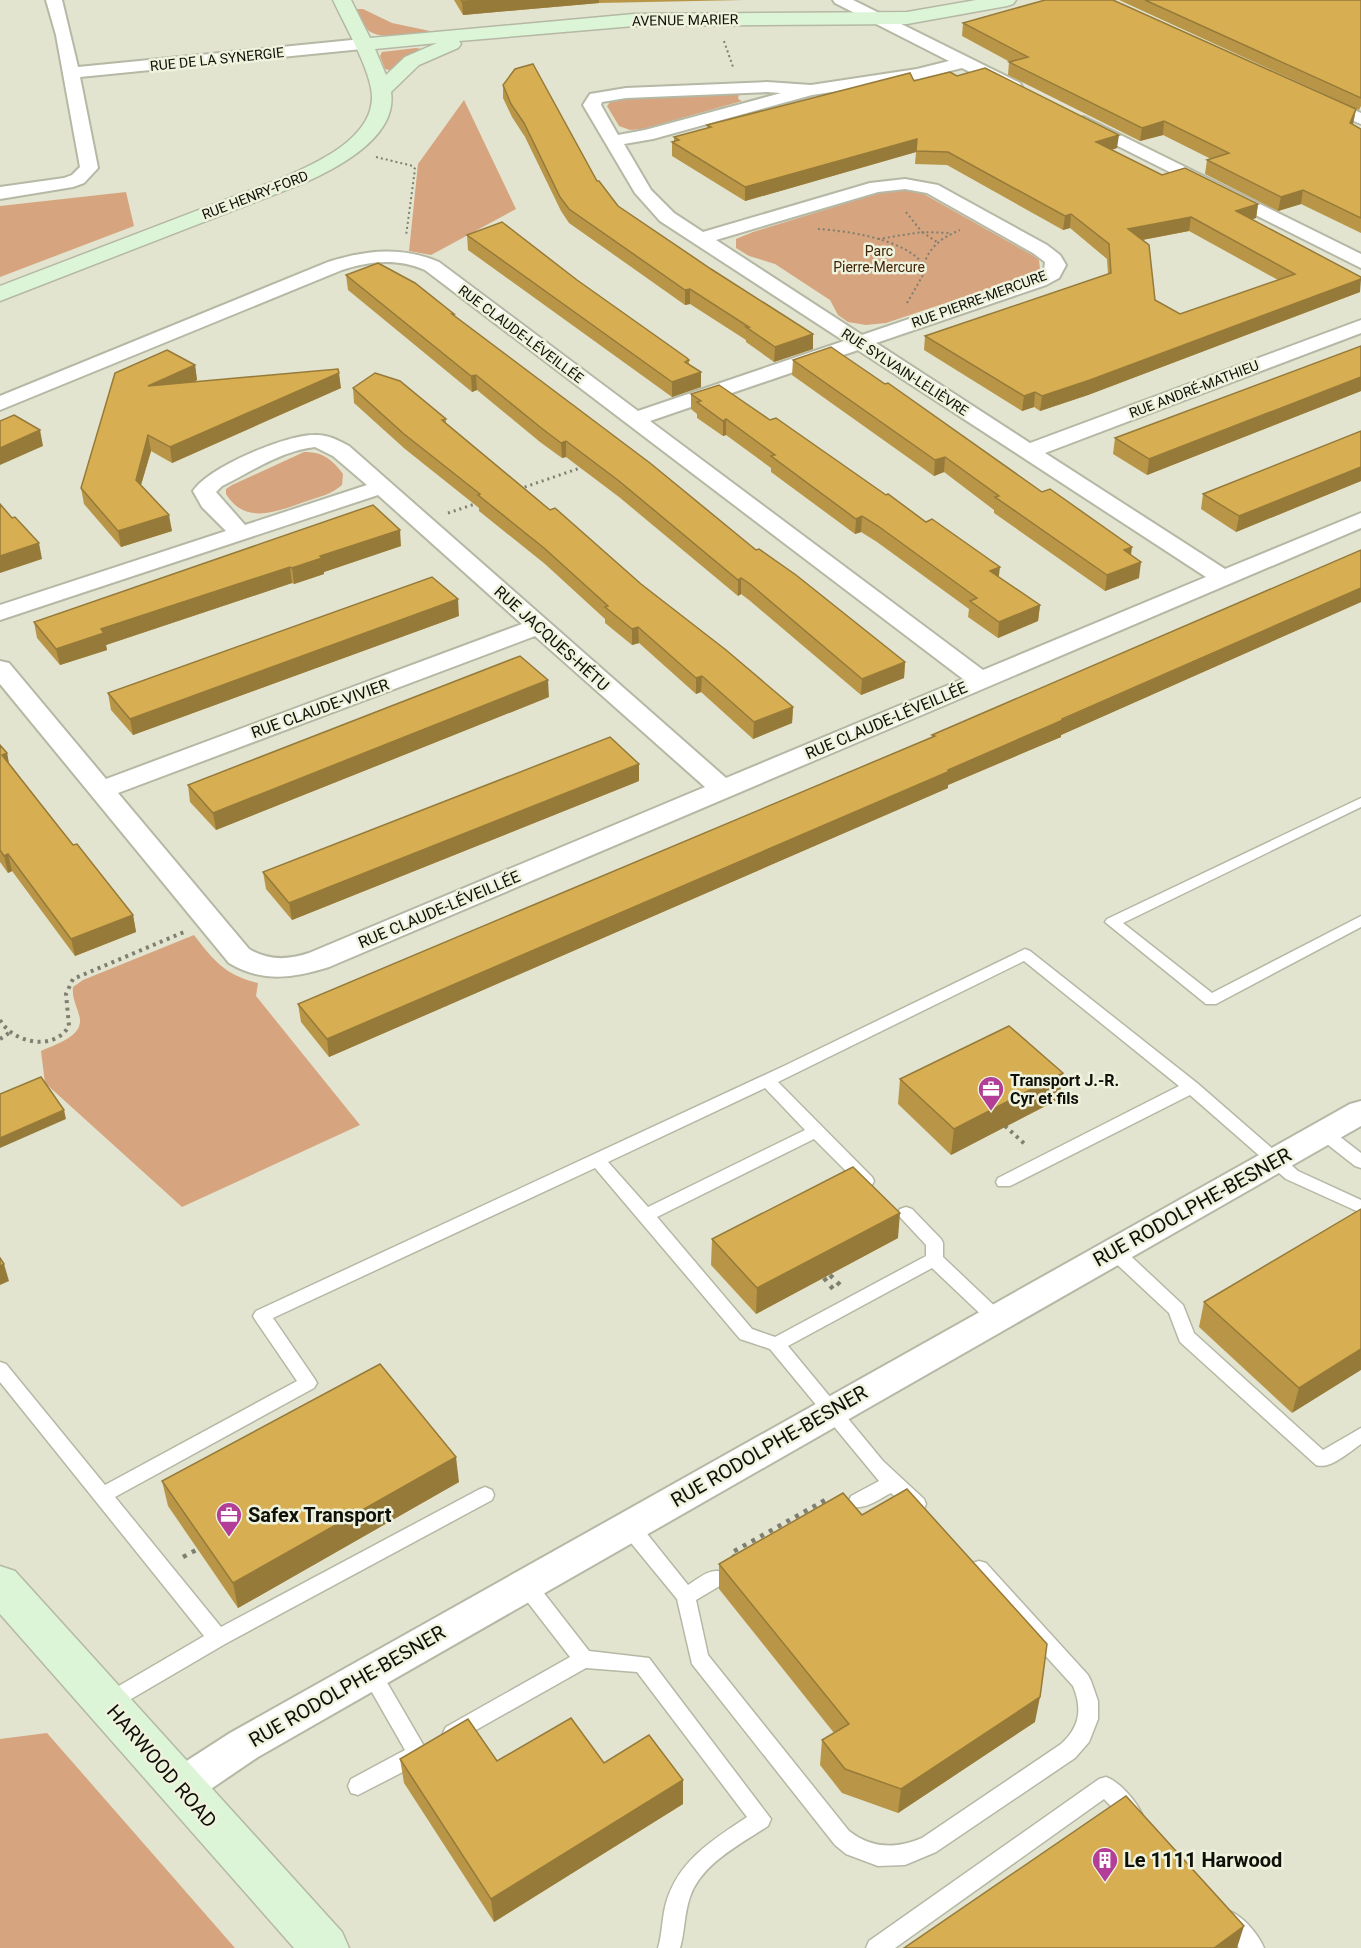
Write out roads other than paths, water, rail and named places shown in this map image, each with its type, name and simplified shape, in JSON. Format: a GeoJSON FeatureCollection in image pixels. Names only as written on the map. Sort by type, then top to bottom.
{"type":"FeatureCollection","features":[{"type":"Feature","properties":{"kind":"street"},"geometry":{"type":"LineString","coordinates":[[0,193],[67,183],[78,179],[89,168],[72,73],[54,0]]}},
{"type":"Feature","properties":{"kind":"street"},"geometry":{"type":"LineString","coordinates":[[342,0],[381,91],[405,67],[422,56],[488,32]]}},
{"type":"Feature","properties":{"kind":"street"},"geometry":{"type":"LineString","coordinates":[[841,0],[1025,93]]}},
{"type":"Feature","properties":{"kind":"street","name":"AVENUE MARIER"},"geometry":{"type":"LineString","coordinates":[[362,44],[650,19],[907,18],[1007,0]]}},
{"type":"Feature","properties":{"kind":"street","name":"RUE DE LA SYNERGIE"},"geometry":{"type":"LineString","coordinates":[[72,73],[362,44]]}},
{"type":"Feature","properties":{"kind":"street","name":"RUE SYLVAIN-LELIÈVRE"},"geometry":{"type":"LineString","coordinates":[[614,141],[647,135],[811,90],[918,74],[964,62]]}},
{"type":"Feature","properties":{"kind":"street","name":"RUE SYLVAIN-LELIÈVRE"},"geometry":{"type":"LineString","coordinates":[[811,90],[767,87],[626,93],[596,98],[592,105],[644,193],[667,216],[1222,577]]}},
{"type":"Feature","properties":{"kind":"street","name":"RUE HENRY-FORD"},"geometry":{"type":"LineString","coordinates":[[0,294],[277,188],[318,170],[350,149],[368,131],[380,110],[381,91]]}},
{"type":"Feature","properties":{"kind":"street"},"geometry":{"type":"LineString","coordinates":[[1303,93],[1361,119]]}},
{"type":"Feature","properties":{"kind":"street"},"geometry":{"type":"LineString","coordinates":[[1066,113],[1361,262]]}},
{"type":"Feature","properties":{"kind":"street","name":"RUE PIERRE-MERCURE"},"geometry":{"type":"LineString","coordinates":[[635,419],[1039,281],[1052,274],[1056,265],[1053,259],[1040,249],[950,198],[932,189],[914,184],[876,187],[701,239]]}},
{"type":"Feature","properties":{"kind":"street","name":"RUE CLAUDE-LÉVEILLÉE"},"geometry":{"type":"LineString","coordinates":[[0,404],[336,266],[361,258],[409,257],[432,266],[980,680]]}},
{"type":"Feature","properties":{"kind":"street","name":"RUE ANDRÉ-MATHIEU"},"geometry":{"type":"LineString","coordinates":[[1027,452],[1361,326]]}},
{"type":"Feature","properties":{"kind":"street","name":"RUE JACQUES-HÉTU"},"geometry":{"type":"LineString","coordinates":[[240,533],[210,502],[204,491],[214,481],[292,445],[327,443],[382,487],[722,789]]}},
{"type":"Feature","properties":{"kind":"street"},"geometry":{"type":"LineString","coordinates":[[0,614],[382,487]]}},
{"type":"Feature","properties":{"kind":"street","name":"RUE CLAUDE-LÉVEILLÉE"},"geometry":{"type":"LineString","coordinates":[[0,668],[239,956],[261,967],[290,968],[319,960],[1361,520]]}},
{"type":"Feature","properties":{"kind":"street","name":"RUE CLAUDE-VIVIER"},"geometry":{"type":"LineString","coordinates":[[101,790],[539,627]]}},
{"type":"Feature","properties":{"kind":"street","name":"RUE RODOLPHE-BESNER"},"geometry":{"type":"LineString","coordinates":[[182,1786],[244,1745],[1361,1112]]}},
{"type":"Feature","properties":{"kind":"street","name":"HARWOOD ROAD"},"geometry":{"type":"LineString","coordinates":[[0,1584],[325,1948]]}},
{"type":"Feature","properties":{"kind":"lane"},"geometry":{"type":"LineString","coordinates":[[1361,802],[1112,922],[1211,1000],[1361,921]]}},
{"type":"Feature","properties":{"kind":"lane"},"geometry":{"type":"LineString","coordinates":[[102,1495],[308,1383],[261,1316],[767,1081],[1025,954],[1191,1087],[1304,1182],[1361,1207]]}},
{"type":"Feature","properties":{"kind":"lane"},"geometry":{"type":"LineString","coordinates":[[767,1081],[877,1191]]}},
{"type":"Feature","properties":{"kind":"lane"},"geometry":{"type":"LineString","coordinates":[[1004,1182],[1191,1087]]}},
{"type":"Feature","properties":{"kind":"lane"},"geometry":{"type":"LineString","coordinates":[[646,1215],[816,1131]]}},
{"type":"Feature","properties":{"kind":"lane"},"geometry":{"type":"LineString","coordinates":[[1324,1133],[1361,1162]]}},
{"type":"Feature","properties":{"kind":"lane"},"geometry":{"type":"LineString","coordinates":[[597,1160],[746,1334],[776,1344],[832,1410],[854,1442],[892,1483],[934,1521]]}},
{"type":"Feature","properties":{"kind":"lane"},"geometry":{"type":"LineString","coordinates":[[906,1213],[935,1243],[934,1259],[996,1318]]}},
{"type":"Feature","properties":{"kind":"lane"},"geometry":{"type":"LineString","coordinates":[[1114,1251],[1177,1310],[1186,1337],[1322,1460],[1361,1435]]}},
{"type":"Feature","properties":{"kind":"lane"},"geometry":{"type":"LineString","coordinates":[[776,1344],[934,1259]]}},
{"type":"Feature","properties":{"kind":"lane"},"geometry":{"type":"LineString","coordinates":[[0,1370],[218,1638]]}},
{"type":"Feature","properties":{"kind":"lane"},"geometry":{"type":"LineString","coordinates":[[858,1502],[892,1483]]}},
{"type":"Feature","properties":{"kind":"lane"},"geometry":{"type":"LineString","coordinates":[[107,1703],[218,1638],[485,1495]]}},
{"type":"Feature","properties":{"kind":"lane"},"geometry":{"type":"LineString","coordinates":[[629,1526],[686,1596],[699,1658],[822,1815],[853,1847],[878,1856],[905,1855],[929,1845],[1068,1751],[1083,1735],[1090,1714],[1086,1692],[1074,1671],[965,1554]]}},
{"type":"Feature","properties":{"kind":"lane"},"geometry":{"type":"LineString","coordinates":[[686,1596],[716,1578]]}},
{"type":"Feature","properties":{"kind":"lane"},"geometry":{"type":"LineString","coordinates":[[526,1585],[584,1659]]}},
{"type":"Feature","properties":{"kind":"lane"},"geometry":{"type":"LineString","coordinates":[[358,1786],[584,1659],[642,1664],[761,1819],[702,1859],[686,1879],[676,1906],[673,1938],[669,1948]]}},
{"type":"Feature","properties":{"kind":"lane"},"geometry":{"type":"LineString","coordinates":[[371,1673],[418,1753]]}},
{"type":"Feature","properties":{"kind":"lane"},"geometry":{"type":"LineString","coordinates":[[877,1948],[1106,1786],[1145,1829]]}},
{"type":"Feature","properties":{"kind":"lane"},"geometry":{"type":"LineString","coordinates":[[1216,1907],[1253,1948]]}},
{"type":"Feature","properties":{"kind":"place","name":"Transport J.-R. Cyr et fils"},"geometry":{"type":"Point","coordinates":[991,1112]}},
{"type":"Feature","properties":{"kind":"place","name":"Safex Transport"},"geometry":{"type":"Point","coordinates":[229,1538]}},
{"type":"Feature","properties":{"kind":"place","name":"Le 1111 Harwood"},"geometry":{"type":"Point","coordinates":[1105,1883]}},
{"type":"Feature","properties":{"kind":"park label","name":"Parc Pierre-Mercure"},"geometry":{"type":"Point","coordinates":[879,260]}}]}
